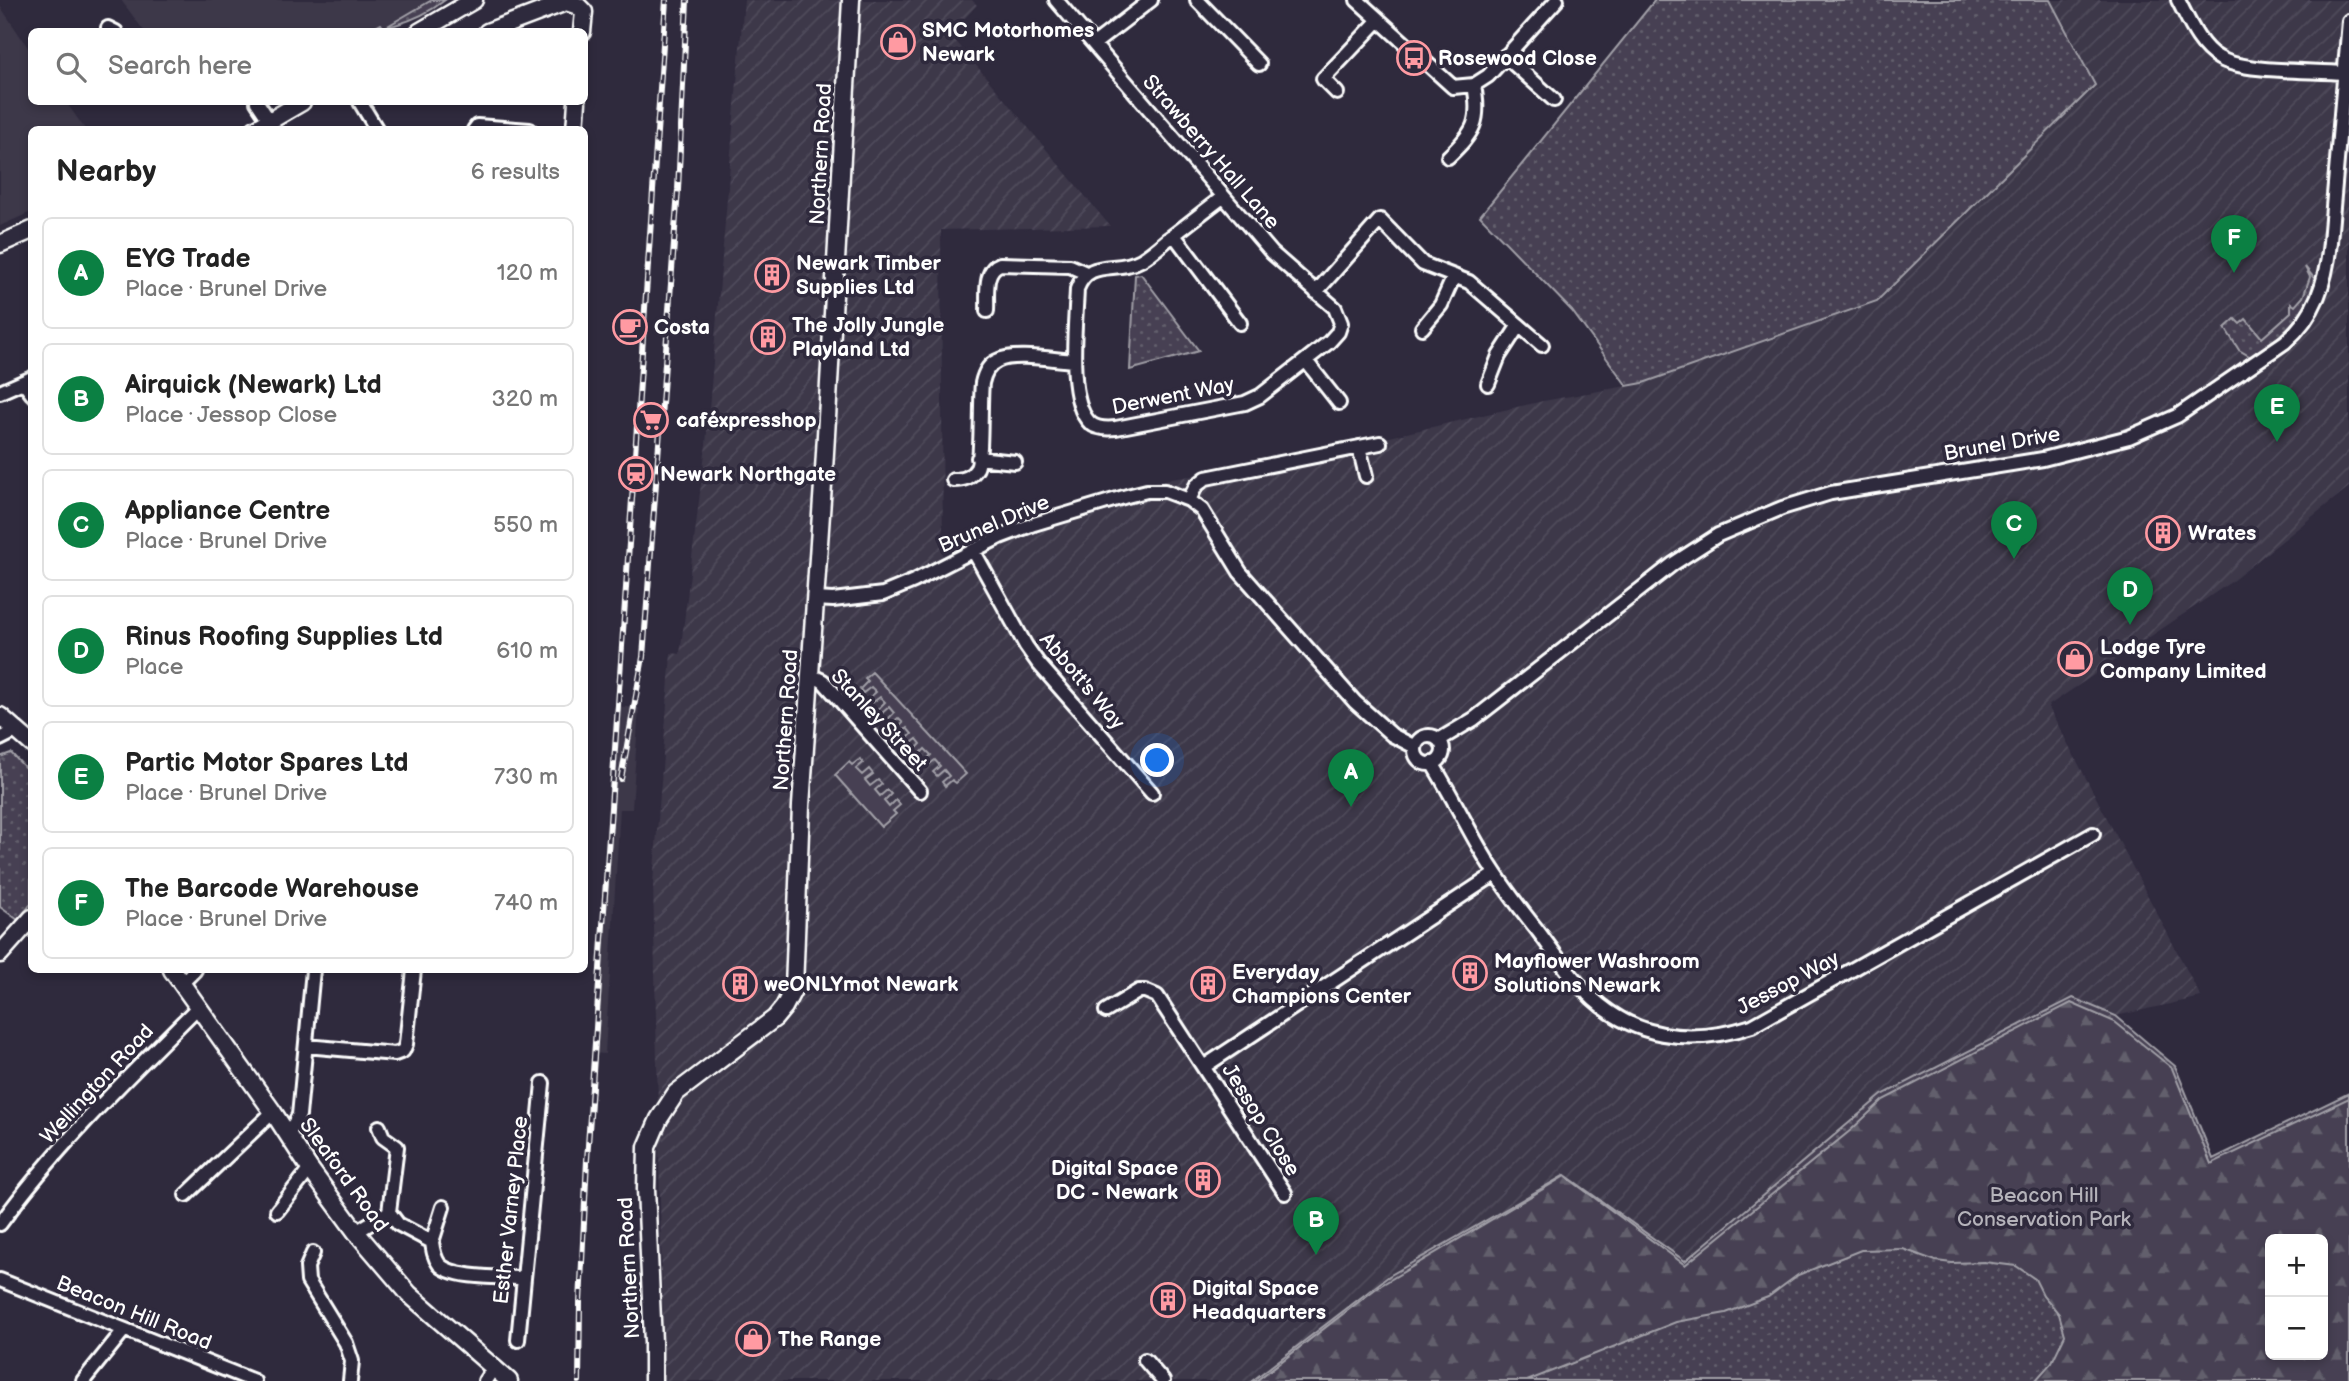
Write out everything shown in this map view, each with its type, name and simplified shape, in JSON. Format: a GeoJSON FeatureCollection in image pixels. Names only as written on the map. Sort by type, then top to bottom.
{"type":"FeatureCollection","features":[{"type":"Feature","properties":{"kind":"street"},"geometry":{"type":"LineString","coordinates":[[426,28],[472,0]]}},
{"type":"Feature","properties":{"kind":"street","name":"Northern Road"},"geometry":{"type":"LineString","coordinates":[[653,1381],[646,1189],[648,1147],[659,1119],[676,1093],[775,1018],[792,995],[796,968],[802,806],[851,0]]}},
{"type":"Feature","properties":{"kind":"street","name":"Strawberry Hall Lane"},"geometry":{"type":"LineString","coordinates":[[1056,0],[1272,253],[1335,308],[1341,323]]}},
{"type":"Feature","properties":{"kind":"street"},"geometry":{"type":"LineString","coordinates":[[1094,44],[1152,0]]}},
{"type":"Feature","properties":{"kind":"street"},"geometry":{"type":"LineString","coordinates":[[1196,0],[1259,64]]}},
{"type":"Feature","properties":{"kind":"street"},"geometry":{"type":"LineString","coordinates":[[1357,0],[1453,87],[1474,85],[1488,76],[1557,0]]}},
{"type":"Feature","properties":{"kind":"street"},"geometry":{"type":"LineString","coordinates":[[2178,0],[2203,43],[2217,58],[2242,67],[2344,73]]}},
{"type":"Feature","properties":{"kind":"street"},"geometry":{"type":"LineString","coordinates":[[497,28],[566,2],[578,6],[584,12],[582,28]]}},
{"type":"Feature","properties":{"kind":"street"},"geometry":{"type":"LineString","coordinates":[[1337,93],[1323,79],[1378,21]]}},
{"type":"Feature","properties":{"kind":"street","name":"Brunel Drive"},"geometry":{"type":"LineString","coordinates":[[1439,740],[1474,719],[1673,564],[1728,530],[1782,508],[1831,493],[2043,458],[2129,437],[2170,420],[2271,354],[2299,330],[2315,306],[2326,275],[2349,21]]}},
{"type":"Feature","properties":{"kind":"street"},"geometry":{"type":"LineString","coordinates":[[1505,56],[1554,100]]}},
{"type":"Feature","properties":{"kind":"street"},"geometry":{"type":"LineString","coordinates":[[1448,157],[1476,125],[1478,107],[1474,85]]}},
{"type":"Feature","properties":{"kind":"street"},"geometry":{"type":"LineString","coordinates":[[259,105],[269,120]]}},
{"type":"Feature","properties":{"kind":"street"},"geometry":{"type":"LineString","coordinates":[[260,126],[296,105]]}},
{"type":"Feature","properties":{"kind":"street"},"geometry":{"type":"LineString","coordinates":[[362,105],[375,126]]}},
{"type":"Feature","properties":{"kind":"street"},"geometry":{"type":"LineString","coordinates":[[575,126],[577,105]]}},
{"type":"Feature","properties":{"kind":"street"},"geometry":{"type":"LineString","coordinates":[[477,126],[495,126]]}},
{"type":"Feature","properties":{"kind":"street"},"geometry":{"type":"LineString","coordinates":[[987,311],[989,273],[993,266],[1070,266],[1086,273],[1095,268],[1118,268],[1141,261],[1223,197]]}},
{"type":"Feature","properties":{"kind":"street"},"geometry":{"type":"LineString","coordinates":[[1316,292],[1380,220],[1423,264],[1469,282],[1542,345]]}},
{"type":"Feature","properties":{"kind":"street"},"geometry":{"type":"LineString","coordinates":[[0,244],[28,232]]}},
{"type":"Feature","properties":{"kind":"street"},"geometry":{"type":"LineString","coordinates":[[1174,235],[1240,323]]}},
{"type":"Feature","properties":{"kind":"street","name":"Derwent Way"},"geometry":{"type":"LineString","coordinates":[[1086,273],[1077,289],[1074,361],[1076,387],[1082,411],[1095,427],[1109,429],[1245,403],[1260,396],[1329,342],[1338,332],[1341,323]]}},
{"type":"Feature","properties":{"kind":"street"},"geometry":{"type":"LineString","coordinates":[[1422,328],[1441,304],[1454,276]]}},
{"type":"Feature","properties":{"kind":"street"},"geometry":{"type":"LineString","coordinates":[[1488,384],[1499,356],[1519,325]]}},
{"type":"Feature","properties":{"kind":"street"},"geometry":{"type":"LineString","coordinates":[[953,480],[963,480],[976,469],[982,383],[991,365],[1003,358],[1015,357],[1074,361]]}},
{"type":"Feature","properties":{"kind":"street"},"geometry":{"type":"LineString","coordinates":[[1306,361],[1339,403]]}},
{"type":"Feature","properties":{"kind":"street"},"geometry":{"type":"LineString","coordinates":[[0,392],[27,380]]}},
{"type":"Feature","properties":{"kind":"street"},"geometry":{"type":"LineString","coordinates":[[1380,443],[1206,478],[1196,486],[1189,500],[1208,518],[1240,572],[1355,702],[1392,735],[1415,747],[1419,760],[1432,763],[1441,756],[1443,749],[1439,740],[1426,736],[1420,739],[1415,747]]}},
{"type":"Feature","properties":{"kind":"street"},"geometry":{"type":"LineString","coordinates":[[1359,447],[1366,476]]}},
{"type":"Feature","properties":{"kind":"street"},"geometry":{"type":"LineString","coordinates":[[978,458],[1015,462]]}},
{"type":"Feature","properties":{"kind":"street","name":"Brunel Drive"},"geometry":{"type":"LineString","coordinates":[[815,599],[833,600],[883,594],[1000,537],[1054,517],[1147,491],[1165,491],[1189,500]]}},
{"type":"Feature","properties":{"kind":"street","name":"Abbott's Way"},"geometry":{"type":"LineString","coordinates":[[973,550],[1038,663],[1152,793]]}},
{"type":"Feature","properties":{"kind":"street","name":"Stanley Street"},"geometry":{"type":"LineString","coordinates":[[810,675],[823,681],[920,791]]}},
{"type":"Feature","properties":{"kind":"street"},"geometry":{"type":"LineString","coordinates":[[0,716],[25,727]]}},
{"type":"Feature","properties":{"kind":"street"},"geometry":{"type":"LineString","coordinates":[[0,739],[25,727]]}},
{"type":"Feature","properties":{"kind":"street","name":"Jessop Way"},"geometry":{"type":"LineString","coordinates":[[1432,763],[1495,874],[1561,963],[1593,998],[1617,1015],[1650,1032],[1680,1037],[1702,1038],[1728,1034],[1774,1016],[2093,834]]}},
{"type":"Feature","properties":{"kind":"street","name":"Jessop Close"},"geometry":{"type":"LineString","coordinates":[[1205,1066],[1495,874]]}},
{"type":"Feature","properties":{"kind":"street"},"geometry":{"type":"LineString","coordinates":[[0,954],[28,922]]}},
{"type":"Feature","properties":{"kind":"street","name":"Sleaford Road"},"geometry":{"type":"LineString","coordinates":[[174,973],[356,1231],[410,1294],[489,1375],[509,1381]]}},
{"type":"Feature","properties":{"kind":"street"},"geometry":{"type":"LineString","coordinates":[[182,984],[192,973]]}},
{"type":"Feature","properties":{"kind":"street"},"geometry":{"type":"LineString","coordinates":[[288,1135],[299,1115],[313,973]]}},
{"type":"Feature","properties":{"kind":"street"},"geometry":{"type":"LineString","coordinates":[[306,1046],[395,1054],[403,1051],[407,1044],[414,973]]}},
{"type":"Feature","properties":{"kind":"street","name":"Jessop Close"},"geometry":{"type":"LineString","coordinates":[[1106,1011],[1139,991],[1152,992],[1157,996],[1205,1066],[1285,1194]]}},
{"type":"Feature","properties":{"kind":"street","name":"Wellington Road"},"geometry":{"type":"LineString","coordinates":[[0,1224],[101,1103],[199,1006]]}},
{"type":"Feature","properties":{"kind":"street","name":"Esther Varney Place"},"geometry":{"type":"LineString","coordinates":[[518,1340],[543,1083]]}},
{"type":"Feature","properties":{"kind":"street"},"geometry":{"type":"LineString","coordinates":[[186,1195],[273,1112]]}},
{"type":"Feature","properties":{"kind":"street"},"geometry":{"type":"LineString","coordinates":[[379,1127],[383,1137],[397,1147],[389,1212],[398,1224],[432,1242]]}},
{"type":"Feature","properties":{"kind":"street"},"geometry":{"type":"LineString","coordinates":[[277,1211],[310,1169]]}},
{"type":"Feature","properties":{"kind":"street"},"geometry":{"type":"LineString","coordinates":[[443,1207],[432,1242],[434,1254],[441,1266],[461,1274],[523,1278]]}},
{"type":"Feature","properties":{"kind":"street"},"geometry":{"type":"LineString","coordinates":[[356,1231],[389,1212]]}},
{"type":"Feature","properties":{"kind":"street"},"geometry":{"type":"LineString","coordinates":[[313,1253],[307,1267],[308,1282],[346,1343],[352,1361],[350,1381]]}},
{"type":"Feature","properties":{"kind":"street","name":"Beacon Hill Road"},"geometry":{"type":"LineString","coordinates":[[0,1280],[254,1381]]}},
{"type":"Feature","properties":{"kind":"street"},"geometry":{"type":"LineString","coordinates":[[83,1381],[124,1330]]}},
{"type":"Feature","properties":{"kind":"street"},"geometry":{"type":"LineString","coordinates":[[1144,1360],[1163,1381]]}},
{"type":"Feature","properties":{"kind":"shaded area"},"geometry":{"type":"Polygon","coordinates":[[[121,0],[445,0],[406,23],[388,28],[142,28],[121,0]]]}},
{"type":"Feature","properties":{"kind":"shaded area"},"geometry":{"type":"Polygon","coordinates":[[[744,0],[972,0],[977,5],[950,34],[1110,226],[941,230],[943,558],[1133,485],[1292,460],[1543,401],[1643,383],[2095,85],[2050,0],[2349,0],[2349,487],[2231,582],[2048,706],[2201,997],[2116,1016],[2073,998],[1882,1095],[1685,1261],[1565,1175],[1389,1276],[1252,1381],[664,1381],[653,883],[671,653],[680,654],[706,444],[744,0]]]}},
{"type":"Feature","properties":{"kind":"shaded area"},"geometry":{"type":"Polygon","coordinates":[[[0,6],[28,48],[28,105],[68,105],[83,126],[28,126],[28,213],[0,226],[0,6]]]}},
{"type":"Feature","properties":{"kind":"shaded area"},"geometry":{"type":"Polygon","coordinates":[[[614,706],[639,708],[632,809],[620,809],[605,1054],[592,1053],[614,706]]]}},
{"type":"Feature","properties":{"kind":"green space"},"geometry":{"type":"Polygon","coordinates":[[[432,0],[445,0],[408,21],[384,28],[432,0]]]}},
{"type":"Feature","properties":{"kind":"green space"},"geometry":{"type":"Polygon","coordinates":[[[1655,0],[2050,0],[2095,85],[1877,301],[1643,383],[1627,386],[1572,311],[1480,216],[1655,0]]]}},
{"type":"Feature","properties":{"kind":"green space"},"geometry":{"type":"Polygon","coordinates":[[[2305,267],[2314,278],[2300,314],[2272,342],[2251,357],[2239,350],[2225,328],[2235,319],[2240,324],[2246,319],[2262,338],[2291,312],[2291,303],[2295,306],[2303,297],[2310,277],[2305,267]]]}},
{"type":"Feature","properties":{"kind":"green space"},"geometry":{"type":"Polygon","coordinates":[[[1141,274],[1199,351],[1130,370],[1135,275],[1141,274]]]}},
{"type":"Feature","properties":{"kind":"green space"},"geometry":{"type":"Polygon","coordinates":[[[872,672],[966,774],[956,783],[952,780],[945,786],[942,782],[949,776],[944,770],[937,776],[933,772],[940,766],[935,760],[927,766],[924,762],[931,755],[925,749],[918,756],[914,751],[921,744],[917,739],[909,745],[905,741],[912,734],[907,728],[900,735],[896,730],[903,723],[898,718],[891,724],[887,720],[894,713],[889,707],[881,714],[878,709],[885,702],[880,697],[872,703],[868,699],[876,692],[871,687],[863,693],[860,689],[868,681],[865,678],[872,672]]]}},
{"type":"Feature","properties":{"kind":"green space"},"geometry":{"type":"Polygon","coordinates":[[[11,753],[28,771],[28,908],[18,920],[0,907],[0,757],[11,753]]]}},
{"type":"Feature","properties":{"kind":"green space"},"geometry":{"type":"Polygon","coordinates":[[[860,759],[863,763],[856,769],[862,775],[869,769],[873,774],[865,780],[870,786],[878,780],[882,784],[875,790],[880,796],[887,790],[891,794],[884,801],[889,807],[896,800],[900,805],[893,811],[896,814],[881,827],[835,775],[849,762],[852,765],[860,759]]]}},
{"type":"Feature","properties":{"kind":"green space","name":"Beacon Hill Conservation Park"},"geometry":{"type":"Polygon","coordinates":[[[2073,998],[2116,1016],[2175,1066],[2213,1159],[2349,1093],[2349,1381],[1252,1381],[1389,1276],[1565,1175],[1685,1261],[1882,1095],[2073,998]]]}},
{"type":"Feature","properties":{"kind":"green space","name":"Beacon Hill Conservation Park"},"geometry":{"type":"Polygon","coordinates":[[[2071,1003],[2115,1022],[2172,1068],[2211,1164],[2349,1098],[2349,1381],[2035,1381],[2052,1362],[2065,1335],[2059,1314],[2043,1295],[2035,1279],[2016,1266],[1936,1261],[1903,1249],[1861,1250],[1798,1275],[1768,1297],[1726,1313],[1676,1322],[1527,1381],[1256,1381],[1378,1287],[1565,1176],[1685,1265],[1851,1130],[1883,1100],[2071,1003]]]}},
{"type":"Feature","properties":{"kind":"railway"},"geometry":{"type":"LineString","coordinates":[[579,1381],[587,1160],[666,0]]}},
{"type":"Feature","properties":{"kind":"railway"},"geometry":{"type":"LineString","coordinates":[[621,779],[643,657],[678,190],[687,0]]}},
{"type":"Feature","properties":{"kind":"place","name":"SMC Motorhomes Newark"},"geometry":{"type":"Point","coordinates":[898,42]}},
{"type":"Feature","properties":{"kind":"place","name":"Rosewood Close"},"geometry":{"type":"Point","coordinates":[1414,58]}},
{"type":"Feature","properties":{"kind":"place","name":"The Barcode Warehouse"},"geometry":{"type":"Point","coordinates":[2234,273]}},
{"type":"Feature","properties":{"kind":"place","name":"Newark Timber Supplies Ltd"},"geometry":{"type":"Point","coordinates":[772,275]}},
{"type":"Feature","properties":{"kind":"place","name":"Costa"},"geometry":{"type":"Point","coordinates":[630,327]}},
{"type":"Feature","properties":{"kind":"place","name":"The Jolly Jungle Playland Ltd"},"geometry":{"type":"Point","coordinates":[768,337]}},
{"type":"Feature","properties":{"kind":"place","name":"caféxpresshop"},"geometry":{"type":"Point","coordinates":[651,420]}},
{"type":"Feature","properties":{"kind":"place","name":"Partic Motor Spares Ltd"},"geometry":{"type":"Point","coordinates":[2277,442]}},
{"type":"Feature","properties":{"kind":"place","name":"Newark Northgate"},"geometry":{"type":"Point","coordinates":[636,474]}},
{"type":"Feature","properties":{"kind":"place","name":"Wrates"},"geometry":{"type":"Point","coordinates":[2163,533]}},
{"type":"Feature","properties":{"kind":"place","name":"Appliance Centre"},"geometry":{"type":"Point","coordinates":[2014,559]}},
{"type":"Feature","properties":{"kind":"place","name":"Rinus Roofing Supplies Ltd"},"geometry":{"type":"Point","coordinates":[2130,625]}},
{"type":"Feature","properties":{"kind":"place","name":"Lodge Tyre Company Limited"},"geometry":{"type":"Point","coordinates":[2075,659]}},
{"type":"Feature","properties":{"kind":"place","name":"EYG Trade"},"geometry":{"type":"Point","coordinates":[1351,807]}},
{"type":"Feature","properties":{"kind":"place","name":"Mayflower Washroom Solutions Newark"},"geometry":{"type":"Point","coordinates":[1470,973]}},
{"type":"Feature","properties":{"kind":"place","name":"weONLYmot Newark"},"geometry":{"type":"Point","coordinates":[740,984]}},
{"type":"Feature","properties":{"kind":"place","name":"Everyday Champions Center"},"geometry":{"type":"Point","coordinates":[1208,984]}},
{"type":"Feature","properties":{"kind":"place","name":"Digital Space DC - Newark"},"geometry":{"type":"Point","coordinates":[1203,1180]}},
{"type":"Feature","properties":{"kind":"place","name":"Airquick (Newark) Ltd"},"geometry":{"type":"Point","coordinates":[1316,1255]}},
{"type":"Feature","properties":{"kind":"place","name":"Digital Space Headquarters"},"geometry":{"type":"Point","coordinates":[1168,1300]}},
{"type":"Feature","properties":{"kind":"place","name":"The Range"},"geometry":{"type":"Point","coordinates":[753,1339]}}]}
